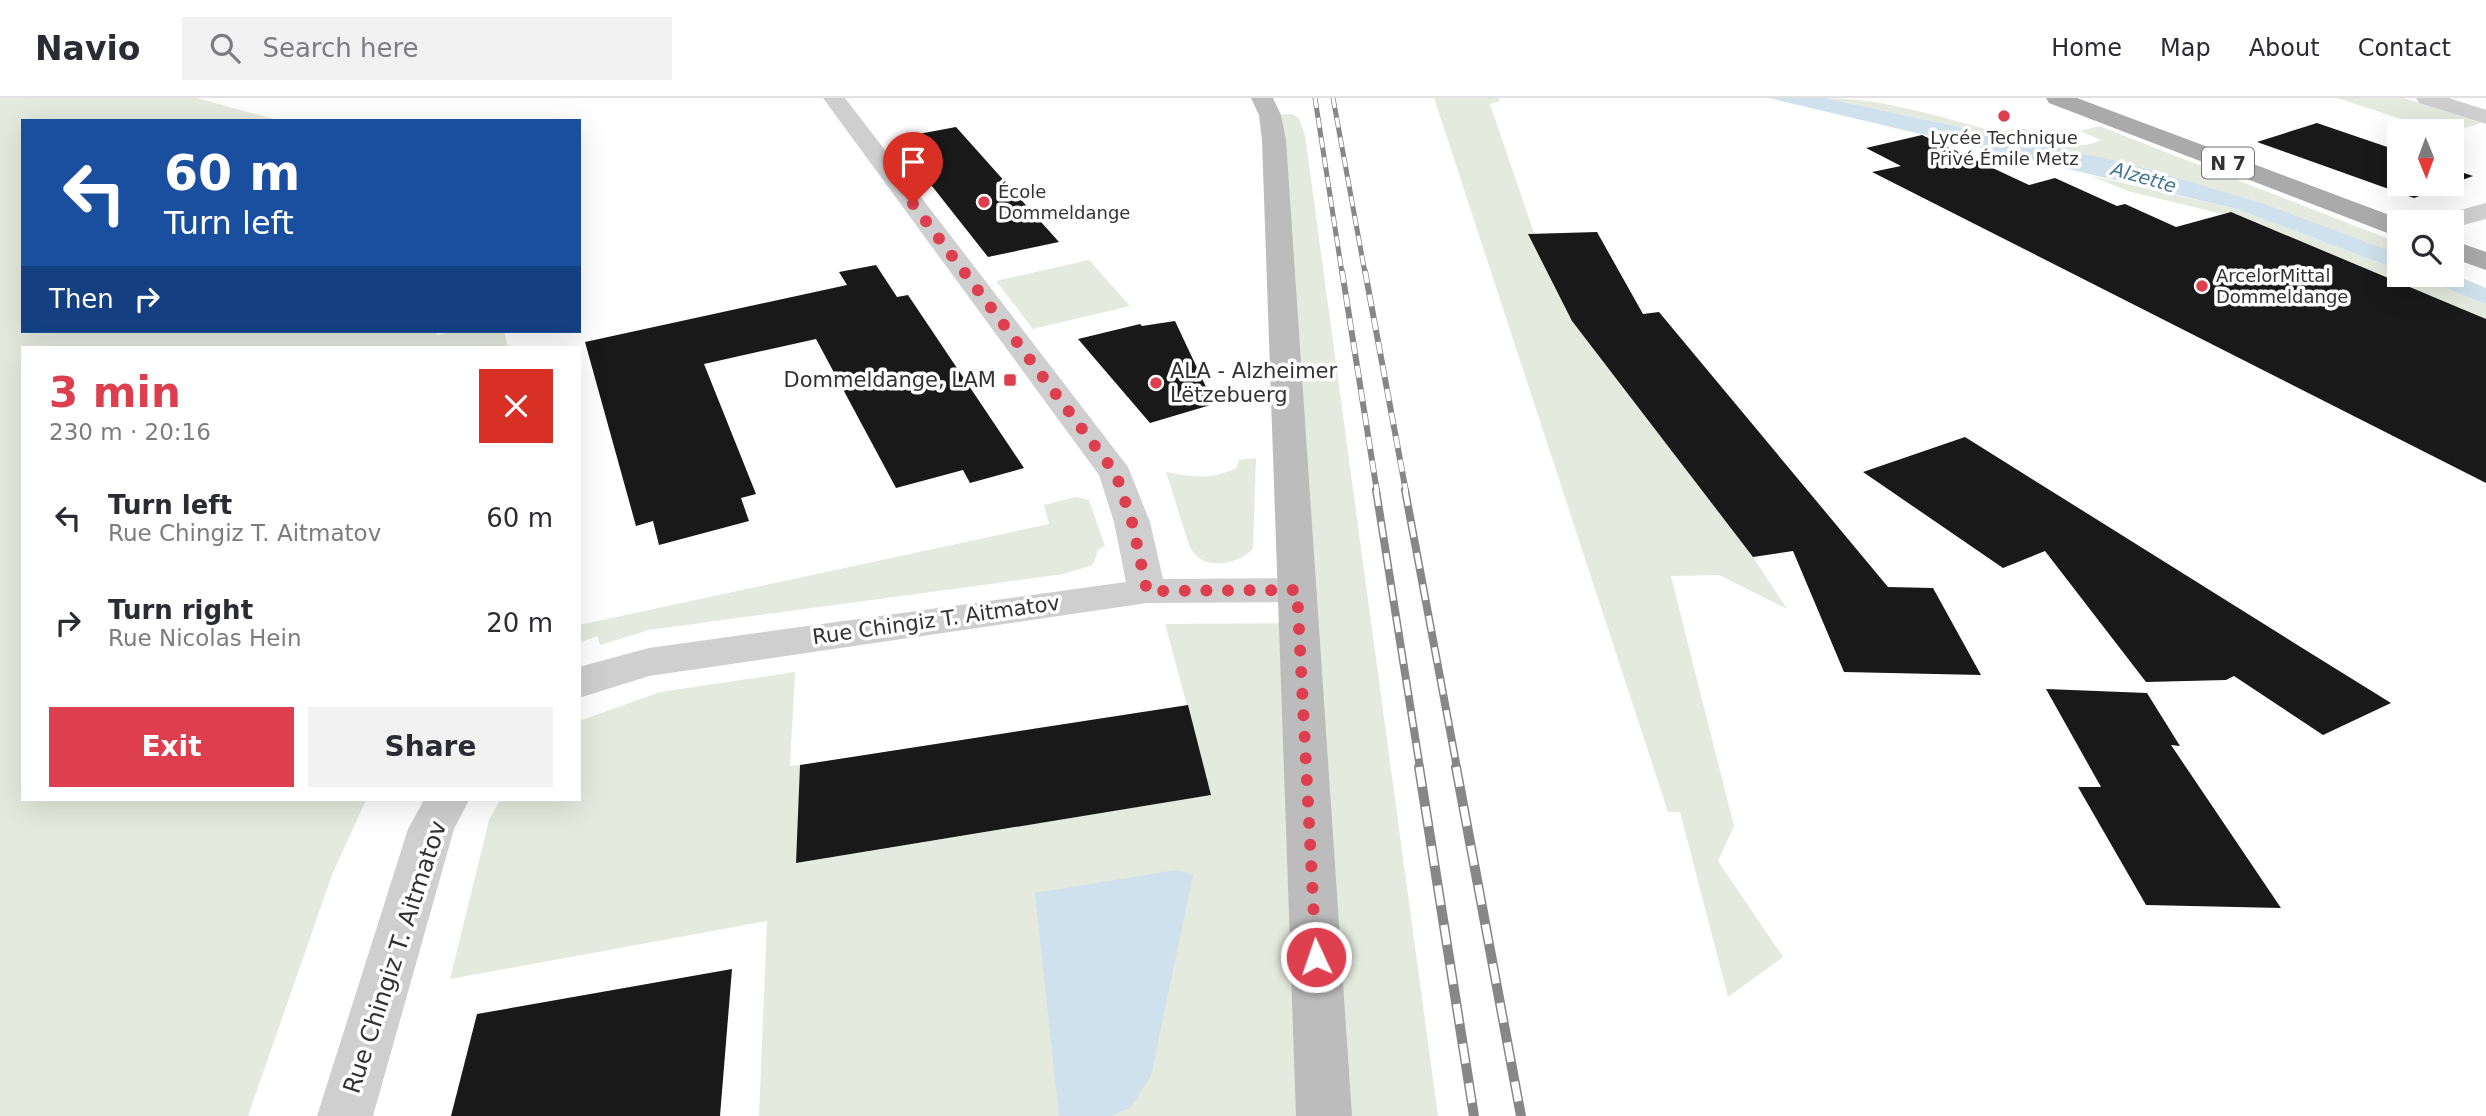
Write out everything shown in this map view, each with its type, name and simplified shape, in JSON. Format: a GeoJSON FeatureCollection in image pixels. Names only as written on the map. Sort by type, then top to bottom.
{"type":"FeatureCollection","features":[{"type":"Feature","properties":{"kind":"main road","name":"N 7"},"geometry":{"type":"LineString","coordinates":[[2057,98],[2387,223]]}},
{"type":"Feature","properties":{"kind":"main road"},"geometry":{"type":"LineString","coordinates":[[2464,253],[2486,262]]}},
{"type":"Feature","properties":{"kind":"street"},"geometry":{"type":"LineString","coordinates":[[834,98],[1116,474],[1132,522],[1147,591]]}},
{"type":"Feature","properties":{"kind":"street"},"geometry":{"type":"LineString","coordinates":[[1262,98],[1270,115],[1274,140],[1324,1116]]}},
{"type":"Feature","properties":{"kind":"street"},"geometry":{"type":"LineString","coordinates":[[2427,98],[2486,117]]}},
{"type":"Feature","properties":{"kind":"street"},"geometry":{"type":"LineString","coordinates":[[2464,217],[2486,211]]}},
{"type":"Feature","properties":{"kind":"street"},"geometry":{"type":"LineString","coordinates":[[2464,234],[2486,230]]}},
{"type":"Feature","properties":{"kind":"street","name":"Rue Chingiz T. Aitmatov"},"geometry":{"type":"LineString","coordinates":[[581,683],[649,662],[1147,591],[1297,590]]}},
{"type":"Feature","properties":{"kind":"street","name":"Rue Chingiz T. Aitmatov"},"geometry":{"type":"LineString","coordinates":[[345,1116],[431,829],[446,801]]}},
{"type":"Feature","properties":{"kind":"shaded area"},"geometry":{"type":"Polygon","coordinates":[[[0,98],[197,98],[274,119],[21,119],[21,333],[504,333],[508,346],[21,346],[21,801],[366,801],[332,875],[248,1116],[0,1116],[0,98]]]}},
{"type":"Feature","properties":{"kind":"shaded area"},"geometry":{"type":"Polygon","coordinates":[[[1434,98],[1498,98],[1501,101],[1490,104],[1534,233],[1529,234],[1572,321],[1753,557],[1787,609],[1719,575],[1671,576],[1734,826],[1718,861],[1783,957],[1728,997],[1680,812],[1668,812],[1434,98]]]}},
{"type":"Feature","properties":{"kind":"shaded area"},"geometry":{"type":"Polygon","coordinates":[[[1824,98],[1891,105],[2001,133],[2019,129],[2030,130],[2081,145],[2101,140],[2080,131],[2099,126],[2387,238],[2387,250],[2262,203],[2127,163],[1824,98]]]}},
{"type":"Feature","properties":{"kind":"shaded area"},"geometry":{"type":"Polygon","coordinates":[[[2337,98],[2404,98],[2481,123],[2464,128],[2464,119],[2401,119],[2337,98]]]}},
{"type":"Feature","properties":{"kind":"shaded area"},"geometry":{"type":"Polygon","coordinates":[[[1292,114],[1299,118],[1305,135],[1438,1116],[759,1116],[767,921],[450,979],[489,820],[499,801],[581,801],[581,720],[660,692],[795,672],[790,766],[800,765],[797,863],[1211,795],[1165,624],[1298,623],[1270,115],[1292,114]]]}},
{"type":"Feature","properties":{"kind":"shaded area"},"geometry":{"type":"Polygon","coordinates":[[[2091,176],[2237,209],[2387,265],[2387,277],[2232,212],[2222,214],[2128,191],[2091,176]]]}},
{"type":"Feature","properties":{"kind":"shaded area"},"geometry":{"type":"Polygon","coordinates":[[[1089,260],[1130,306],[1033,329],[996,281],[1089,260]]]}},
{"type":"Feature","properties":{"kind":"shaded area"},"geometry":{"type":"Polygon","coordinates":[[[2410,287],[2443,287],[2486,304],[2486,319],[2410,287]]]}},
{"type":"Feature","properties":{"kind":"shaded area"},"geometry":{"type":"Polygon","coordinates":[[[1256,458],[1253,549],[1237,559],[1219,564],[1201,559],[1189,545],[1166,472],[1210,476],[1236,468],[1239,460],[1256,458]]]}},
{"type":"Feature","properties":{"kind":"shaded area"},"geometry":{"type":"Polygon","coordinates":[[[1076,497],[1089,500],[1105,546],[1098,550],[1093,565],[1064,574],[649,630],[600,645],[597,636],[581,642],[581,625],[1049,524],[1044,505],[1076,497]]]}},
{"type":"Feature","properties":{"kind":"water","name":"Alzette"},"geometry":{"type":"Polygon","coordinates":[[[1769,98],[1824,98],[2127,163],[2262,203],[2387,250],[2387,265],[2237,209],[1769,98]]]}},
{"type":"Feature","properties":{"kind":"water"},"geometry":{"type":"Polygon","coordinates":[[[2464,279],[2486,288],[2486,304],[2443,287],[2464,287],[2464,279]]]}},
{"type":"Feature","properties":{"kind":"water"},"geometry":{"type":"Polygon","coordinates":[[[1176,870],[1193,875],[1151,1076],[1130,1108],[1110,1116],[1059,1116],[1035,893],[1176,870]]]}},
{"type":"Feature","properties":{"kind":"building"},"geometry":{"type":"Polygon","coordinates":[[[2317,123],[2387,147],[2387,188],[2257,142],[2317,123]]]}},
{"type":"Feature","properties":{"kind":"building","name":"École Dommeldange"},"geometry":{"type":"Polygon","coordinates":[[[956,127],[1059,242],[988,257],[897,138],[956,127]]]}},
{"type":"Feature","properties":{"kind":"building","name":"ArcelorMittal Dommeldange"},"geometry":{"type":"Polygon","coordinates":[[[1922,135],[2029,185],[2055,178],[2117,206],[2125,204],[2176,227],[2231,212],[2387,277],[2387,287],[2410,287],[2486,319],[2486,483],[1872,172],[1901,166],[1866,148],[1922,135]]]}},
{"type":"Feature","properties":{"kind":"building"},"geometry":{"type":"Polygon","coordinates":[[[1597,232],[1643,314],[1659,312],[1888,587],[1933,588],[1981,675],[1844,672],[1793,551],[1753,557],[1572,321],[1528,234],[1597,232]]]}},
{"type":"Feature","properties":{"kind":"building"},"geometry":{"type":"Polygon","coordinates":[[[876,265],[897,297],[908,295],[1024,468],[970,483],[963,470],[896,488],[816,339],[704,364],[756,494],[741,498],[749,521],[659,545],[653,521],[636,526],[585,342],[847,285],[839,272],[876,265]]]}},
{"type":"Feature","properties":{"kind":"building","name":"ALA - Alzheimer Lëtzebuerg"},"geometry":{"type":"Polygon","coordinates":[[[1175,321],[1214,404],[1150,423],[1078,339],[1140,324],[1142,326],[1175,321]]]}},
{"type":"Feature","properties":{"kind":"building"},"geometry":{"type":"Polygon","coordinates":[[[1965,437],[2391,703],[2323,735],[2234,676],[2226,680],[2146,682],[2045,551],[2003,568],[1863,472],[1965,437]]]}},
{"type":"Feature","properties":{"kind":"building"},"geometry":{"type":"Polygon","coordinates":[[[2046,689],[2147,693],[2180,746],[2171,745],[2281,908],[2146,905],[2078,787],[2101,787],[2046,689]]]}},
{"type":"Feature","properties":{"kind":"building"},"geometry":{"type":"Polygon","coordinates":[[[1188,705],[1211,795],[796,863],[800,765],[1188,705]]]}},
{"type":"Feature","properties":{"kind":"building"},"geometry":{"type":"Polygon","coordinates":[[[732,969],[720,1116],[451,1116],[477,1014],[732,969]]]}},
{"type":"Feature","properties":{"kind":"railway"},"geometry":{"type":"LineString","coordinates":[[1315,98],[1342,273]]}},
{"type":"Feature","properties":{"kind":"railway"},"geometry":{"type":"LineString","coordinates":[[1333,98],[1365,273]]}},
{"type":"Feature","properties":{"kind":"railway"},"geometry":{"type":"LineString","coordinates":[[1342,271],[1377,492]]}},
{"type":"Feature","properties":{"kind":"railway"},"geometry":{"type":"LineString","coordinates":[[1365,271],[1406,492]]}},
{"type":"Feature","properties":{"kind":"railway"},"geometry":{"type":"LineString","coordinates":[[1376,490],[1420,768]]}},
{"type":"Feature","properties":{"kind":"railway"},"geometry":{"type":"LineString","coordinates":[[1405,490],[1457,768]]}},
{"type":"Feature","properties":{"kind":"railway"},"geometry":{"type":"LineString","coordinates":[[1419,767],[1474,1116]]}},
{"type":"Feature","properties":{"kind":"railway"},"geometry":{"type":"LineString","coordinates":[[1456,767],[1521,1116]]}},
{"type":"Feature","properties":{"kind":"place","name":"Lycée Technique Privé Émile Metz"},"geometry":{"type":"Point","coordinates":[2004,116]}},
{"type":"Feature","properties":{"kind":"place","name":"École Dommeldange"},"geometry":{"type":"Point","coordinates":[984,202]}},
{"type":"Feature","properties":{"kind":"place","name":"ArcelorMittal Dommeldange"},"geometry":{"type":"Point","coordinates":[2202,286]}},
{"type":"Feature","properties":{"kind":"place","name":"Dommeldange, LAM"},"geometry":{"type":"Point","coordinates":[1010,380]}},
{"type":"Feature","properties":{"kind":"place","name":"ALA - Alzheimer Lëtzebuerg"},"geometry":{"type":"Point","coordinates":[1156,383]}},
{"type":"Feature","properties":{"kind":"route"},"geometry":{"type":"LineString","coordinates":[[913,204],[1116,474],[1132,522],[1147,591],[1297,590],[1316,957]]}}]}
